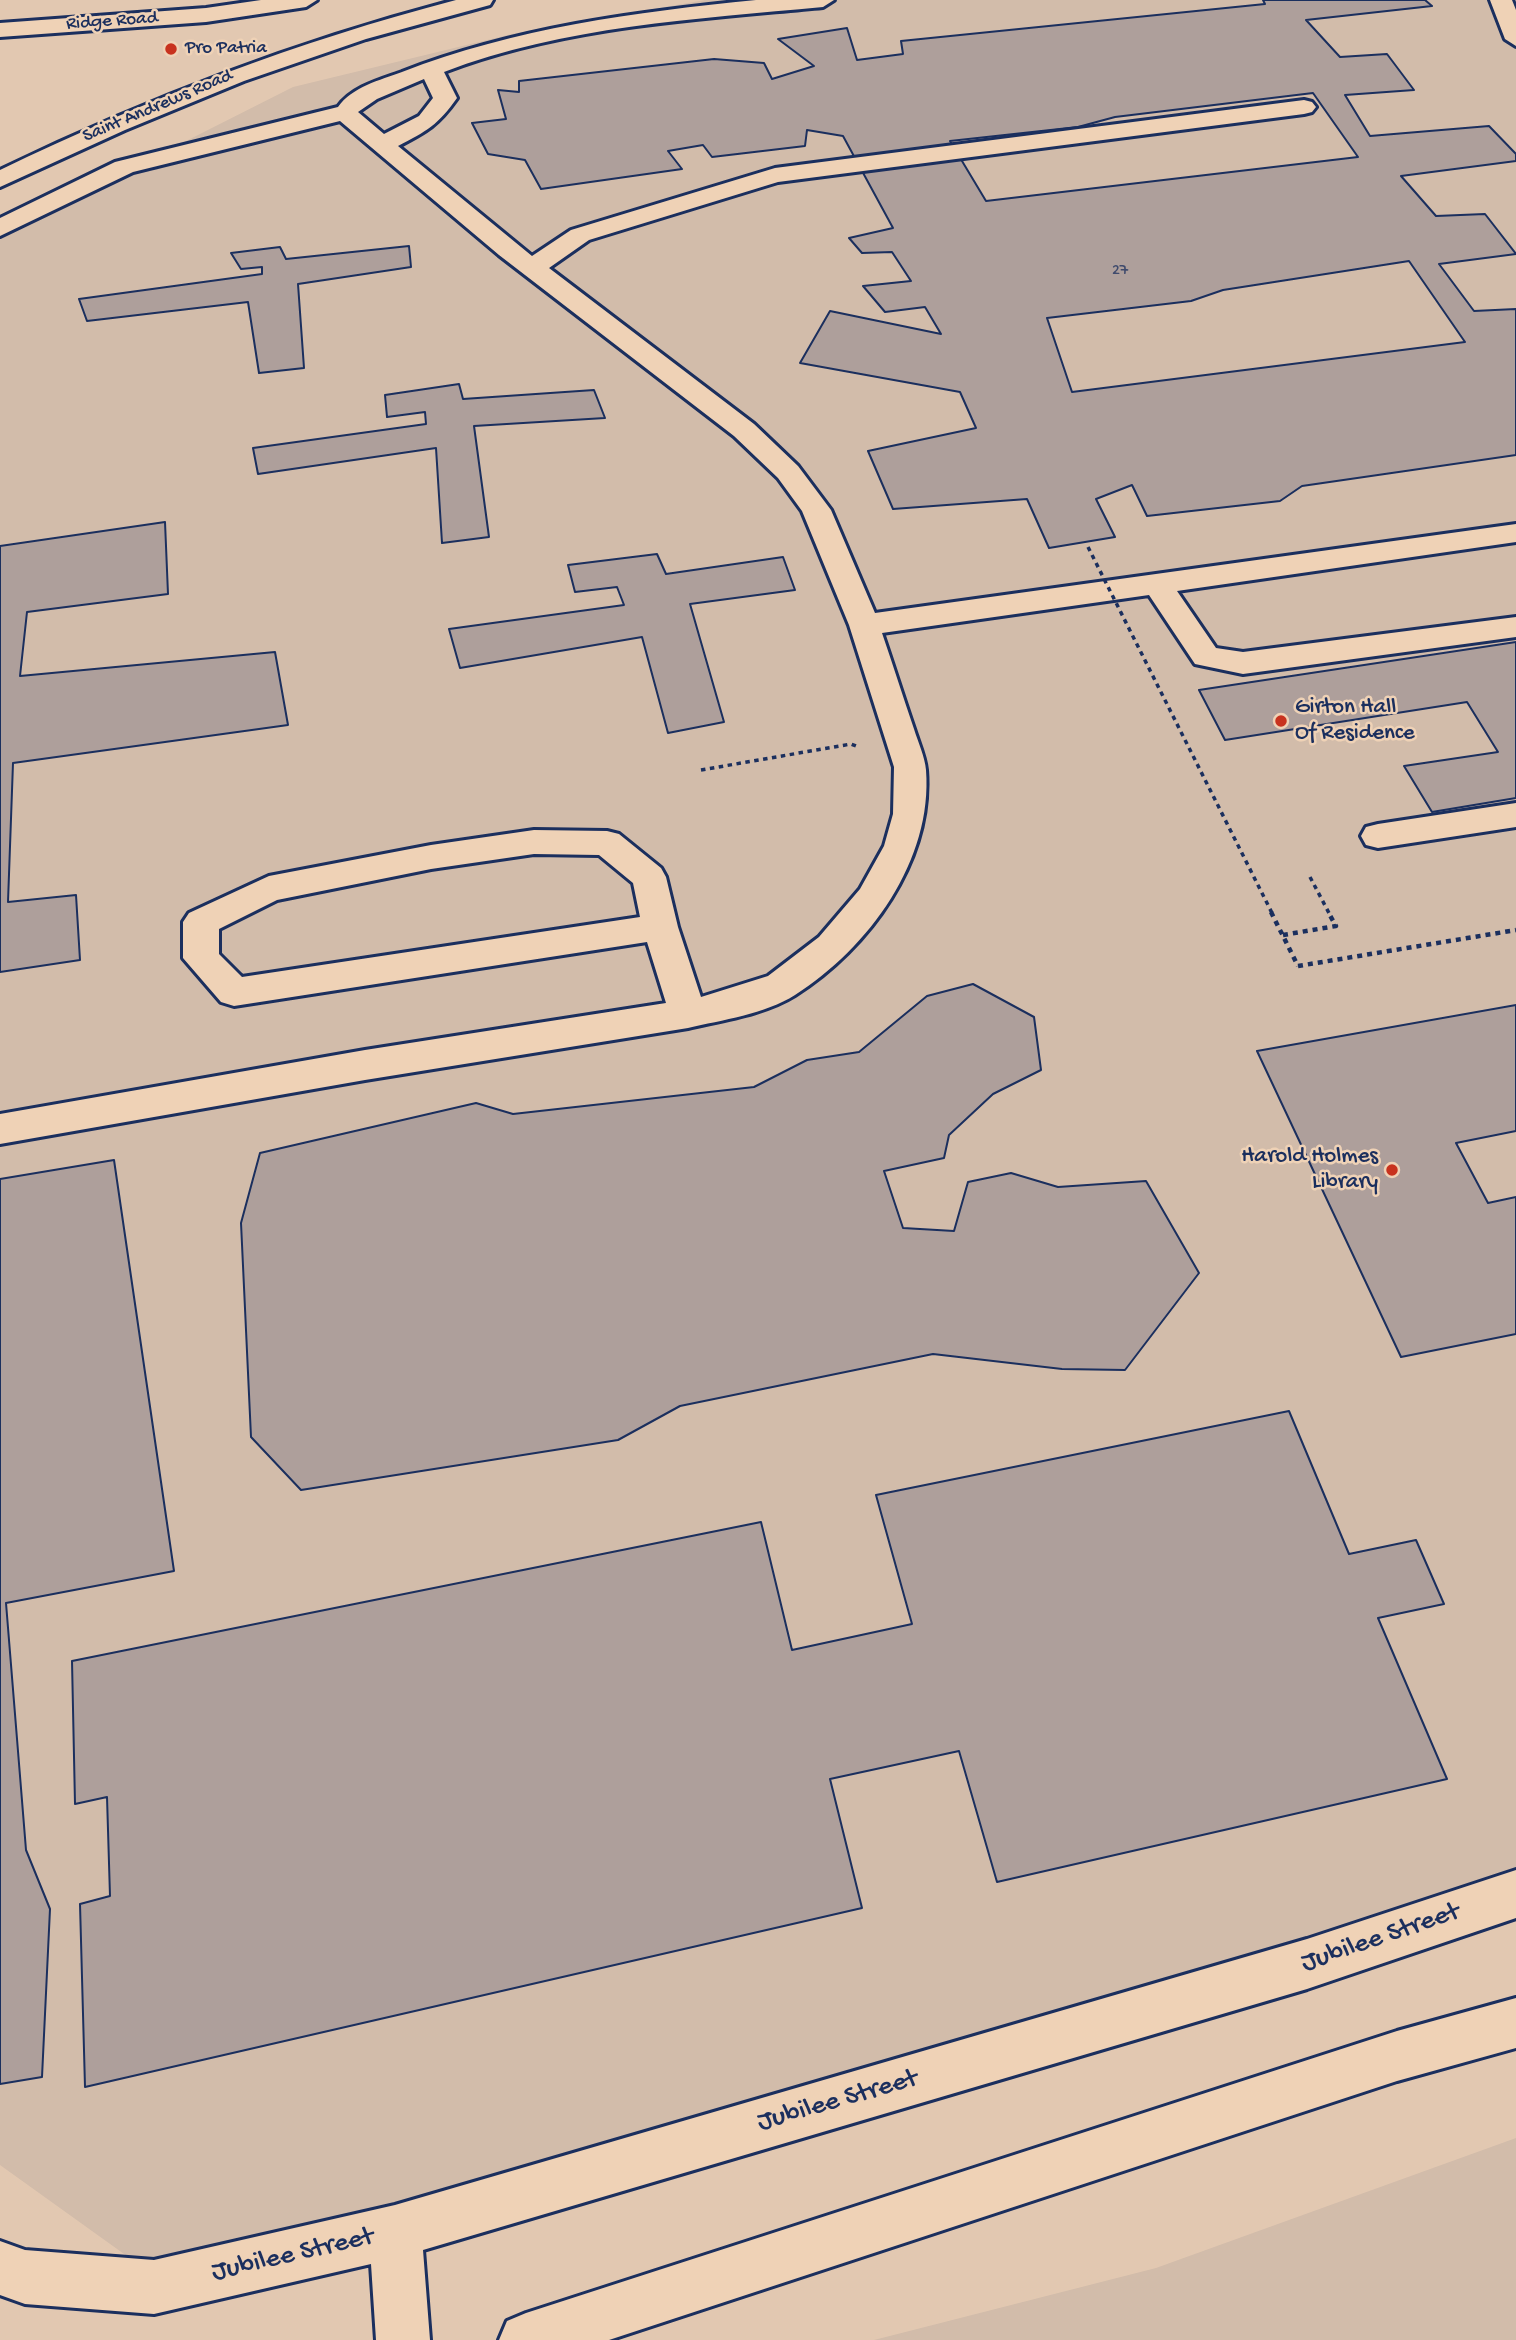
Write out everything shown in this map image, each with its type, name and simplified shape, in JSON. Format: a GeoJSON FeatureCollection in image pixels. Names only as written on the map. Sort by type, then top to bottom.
{"type":"FeatureCollection","features":[{"type":"Feature","properties":{"kind":"street","name":"Ridge Road"},"geometry":{"type":"LineString","coordinates":[[0,30],[206,15],[306,0]]}},
{"type":"Feature","properties":{"kind":"street","name":"Saint Andrews Road"},"geometry":{"type":"LineString","coordinates":[[0,157],[55,130],[229,57],[310,30],[416,0]]}},
{"type":"Feature","properties":{"kind":"street","name":"Saint Andrews Road"},"geometry":{"type":"LineString","coordinates":[[0,180],[159,105],[251,68],[312,47],[482,0]]}},
{"type":"Feature","properties":{"kind":"street"},"geometry":{"type":"LineString","coordinates":[[0,228],[124,167],[346,112],[361,98],[430,68],[558,32],[684,14],[823,0]]}},
{"type":"Feature","properties":{"kind":"street"},"geometry":{"type":"LineString","coordinates":[[1501,0],[1516,39]]}},
{"type":"Feature","properties":{"kind":"street"},"geometry":{"type":"LineString","coordinates":[[383,145],[427,121],[445,98],[430,68]]}},
{"type":"Feature","properties":{"kind":"street"},"geometry":{"type":"LineString","coordinates":[[532,268],[580,235],[775,175],[1304,107]]}},
{"type":"Feature","properties":{"kind":"street"},"geometry":{"type":"LineString","coordinates":[[0,1129],[365,1065],[688,1014],[732,1004],[781,986],[832,946],[873,898],[901,846],[910,814],[910,767],[864,625],[816,510],[788,472],[744,430],[532,268],[346,112]]}},
{"type":"Feature","properties":{"kind":"street"},"geometry":{"type":"LineString","coordinates":[[864,625],[1516,533]]}},
{"type":"Feature","properties":{"kind":"street"},"geometry":{"type":"LineString","coordinates":[[1157,583],[1206,657],[1243,663],[1516,627]]}},
{"type":"Feature","properties":{"kind":"street"},"geometry":{"type":"LineString","coordinates":[[1378,836],[1516,814]]}},
{"type":"Feature","properties":{"kind":"street"},"geometry":{"type":"LineString","coordinates":[[660,927],[234,992],[201,958],[201,922],[269,889],[430,857],[534,842],[607,843],[649,877],[660,927],[688,1014]]}},
{"type":"Feature","properties":{"kind":"street","name":"Jubilee Street"},"geometry":{"type":"LineString","coordinates":[[0,2268],[24,2277],[154,2287],[395,2232],[1294,1968],[1516,1894]]}},
{"type":"Feature","properties":{"kind":"street"},"geometry":{"type":"LineString","coordinates":[[526,2340],[1370,2064],[1516,2023]]}},
{"type":"Feature","properties":{"kind":"street"},"geometry":{"type":"LineString","coordinates":[[395,2232],[403,2340]]}},
{"type":"Feature","properties":{"kind":"path"},"geometry":{"type":"LineString","coordinates":[[1088,547],[1298,966],[1516,930]]}},
{"type":"Feature","properties":{"kind":"path"},"geometry":{"type":"LineString","coordinates":[[1283,935],[1336,926],[1310,877]]}},
{"type":"Feature","properties":{"kind":"shaded area"},"geometry":{"type":"Polygon","coordinates":[[[705,0],[1516,0],[1516,1872],[482,2192],[138,2264],[0,2165],[0,235],[293,87],[512,34],[705,0]]]}},
{"type":"Feature","properties":{"kind":"shaded area"},"geometry":{"type":"Polygon","coordinates":[[[1516,2138],[1516,2340],[874,2340],[1156,2268],[1516,2138]]]}},
{"type":"Feature","properties":{"kind":"building"},"geometry":{"type":"Polygon","coordinates":[[[1263,0],[1425,0],[1432,6],[1306,20],[1340,57],[1387,54],[1414,90],[1345,95],[1370,136],[1489,126],[1516,154],[1516,161],[1401,176],[1436,216],[1485,214],[1516,254],[1439,264],[1474,311],[1516,309],[1516,455],[1302,486],[1280,501],[1147,516],[1132,485],[1096,499],[1115,537],[1049,548],[1027,499],[893,509],[868,451],[976,428],[960,392],[800,363],[830,311],[941,334],[925,307],[885,312],[863,286],[911,281],[892,252],[862,253],[849,238],[893,228],[843,136],[807,130],[805,146],[712,157],[703,145],[668,151],[682,169],[541,189],[525,160],[488,154],[472,123],[506,119],[498,90],[519,92],[519,81],[714,59],[764,63],[772,79],[814,66],[778,39],[847,28],[857,60],[903,54],[901,41],[1265,4],[1263,0]],[[1313,93],[1115,117],[1078,127],[950,141],[986,201],[1358,157],[1313,93]],[[1409,261],[1223,290],[1191,301],[1047,318],[1072,392],[1465,342],[1409,261]]]}},
{"type":"Feature","properties":{"kind":"building"},"geometry":{"type":"Polygon","coordinates":[[[409,246],[411,267],[298,284],[304,368],[259,373],[248,302],[87,321],[79,299],[262,274],[262,267],[241,269],[231,253],[280,247],[286,259],[409,246]]]}},
{"type":"Feature","properties":{"kind":"building"},"geometry":{"type":"Polygon","coordinates":[[[459,384],[463,399],[594,390],[605,418],[474,426],[489,537],[442,543],[436,448],[258,474],[253,448],[426,424],[425,412],[387,417],[385,395],[459,384]]]}},
{"type":"Feature","properties":{"kind":"building"},"geometry":{"type":"Polygon","coordinates":[[[165,522],[168,594],[27,612],[20,676],[275,652],[288,725],[13,763],[8,902],[76,895],[80,960],[0,972],[0,546],[165,522]]]}},
{"type":"Feature","properties":{"kind":"building"},"geometry":{"type":"Polygon","coordinates":[[[657,554],[666,574],[783,557],[795,590],[690,604],[724,722],[668,733],[642,637],[460,668],[449,629],[624,605],[617,587],[575,592],[568,565],[657,554]]]}},
{"type":"Feature","properties":{"kind":"building","name":"Girton Hall Of Residence"},"geometry":{"type":"Polygon","coordinates":[[[1516,642],[1516,798],[1432,812],[1404,766],[1498,752],[1467,702],[1225,740],[1199,690],[1516,642]]]}},
{"type":"Feature","properties":{"kind":"building"},"geometry":{"type":"Polygon","coordinates":[[[973,984],[1034,1017],[1041,1070],[993,1094],[949,1135],[944,1158],[884,1171],[903,1228],[954,1231],[968,1182],[1011,1173],[1058,1187],[1146,1181],[1199,1273],[1125,1370],[1062,1369],[933,1354],[680,1406],[618,1440],[301,1490],[251,1437],[241,1223],[260,1153],[476,1103],[513,1114],[754,1087],[807,1060],[859,1052],[927,996],[973,984]]]}},
{"type":"Feature","properties":{"kind":"building","name":"Harold Holmes Library"},"geometry":{"type":"Polygon","coordinates":[[[1516,1005],[1516,1131],[1456,1143],[1488,1203],[1516,1197],[1516,1334],[1401,1357],[1257,1051],[1516,1005]]]}},
{"type":"Feature","properties":{"kind":"building"},"geometry":{"type":"Polygon","coordinates":[[[114,1160],[174,1571],[6,1603],[26,1850],[50,1909],[42,2077],[0,2084],[0,1179],[114,1160]]]}},
{"type":"Feature","properties":{"kind":"building"},"geometry":{"type":"Polygon","coordinates":[[[1289,1411],[1349,1554],[1416,1540],[1444,1604],[1378,1618],[1447,1779],[997,1882],[959,1751],[830,1779],[862,1908],[85,2087],[80,1904],[110,1896],[107,1797],[75,1804],[72,1661],[761,1522],[792,1650],[912,1624],[876,1495],[1289,1411]]]}},
{"type":"Feature","properties":{"kind":"place","name":"Pro Patria"},"geometry":{"type":"Point","coordinates":[171,49]}},
{"type":"Feature","properties":{"kind":"place","name":"Girton Hall Of Residence"},"geometry":{"type":"Point","coordinates":[1281,721]}},
{"type":"Feature","properties":{"kind":"place","name":"Harold Holmes Library"},"geometry":{"type":"Point","coordinates":[1392,1170]}}]}
